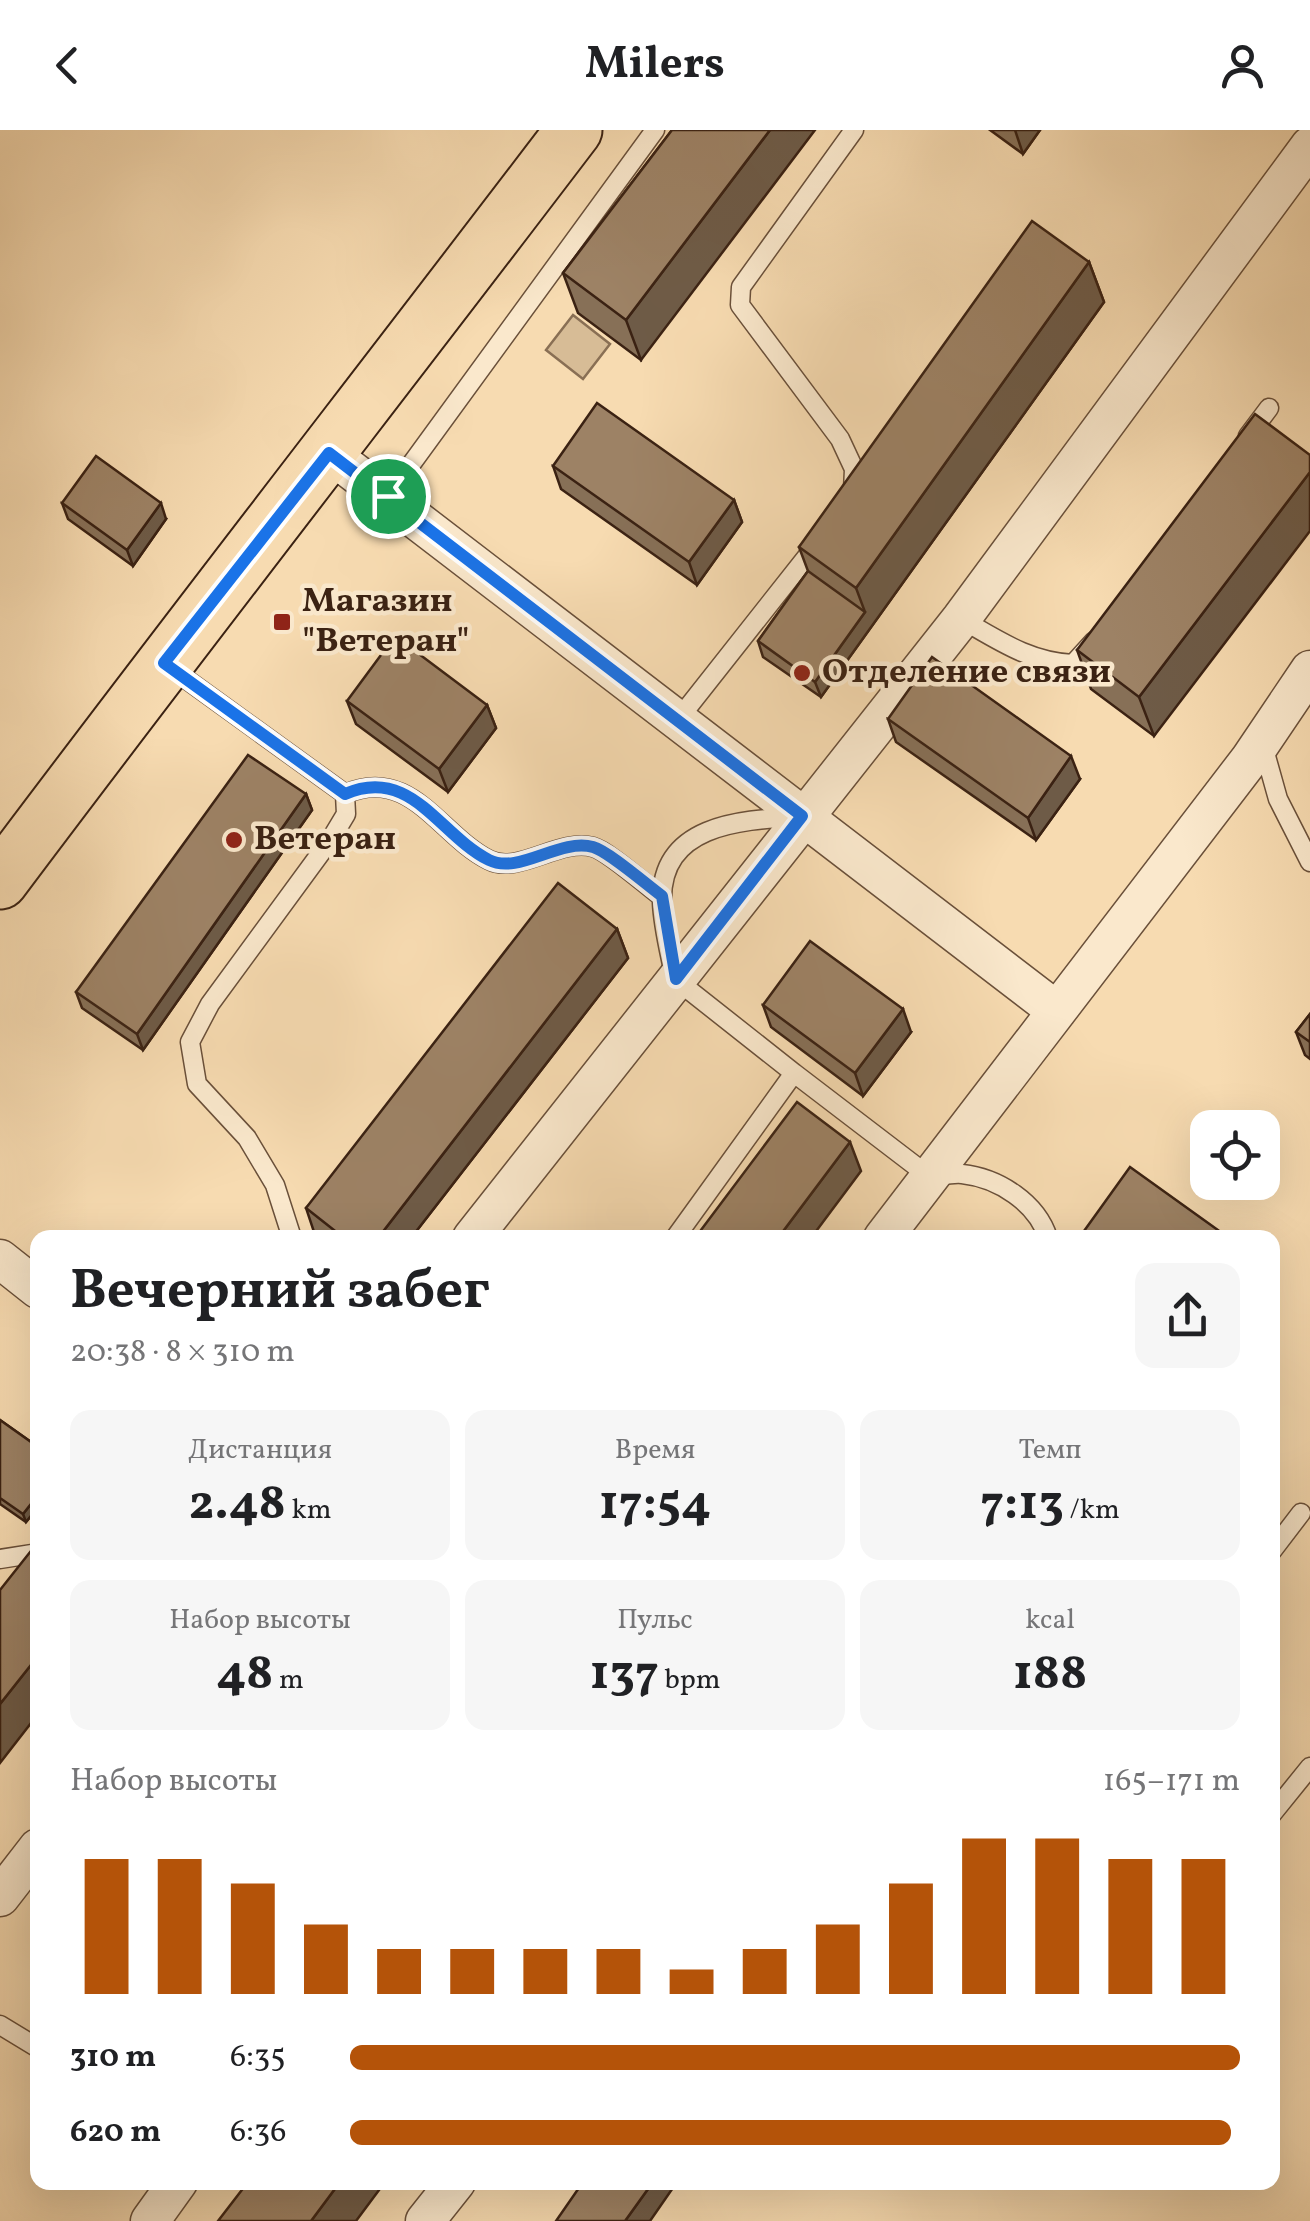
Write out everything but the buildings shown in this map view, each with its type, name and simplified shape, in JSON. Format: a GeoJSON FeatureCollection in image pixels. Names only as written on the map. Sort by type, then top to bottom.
{"type":"FeatureCollection","features":[{"type":"Feature","properties":{"kind":"main road"},"geometry":{"type":"LineString","coordinates":[[0,881],[574,130]]}},
{"type":"Feature","properties":{"kind":"street"},"geometry":{"type":"LineString","coordinates":[[478,1230],[961,619],[1310,146]]}},
{"type":"Feature","properties":{"kind":"street"},"geometry":{"type":"LineString","coordinates":[[329,453],[1058,1011]]}},
{"type":"Feature","properties":{"kind":"street"},"geometry":{"type":"LineString","coordinates":[[890,1230],[1262,742],[1310,670]]}},
{"type":"Feature","properties":{"kind":"street"},"geometry":{"type":"LineString","coordinates":[[0,1260],[30,1283]]}},
{"type":"Feature","properties":{"kind":"street"},"geometry":{"type":"LineString","coordinates":[[0,1897],[30,1858]]}},
{"type":"Feature","properties":{"kind":"street"},"geometry":{"type":"LineString","coordinates":[[425,2221],[450,2190]]}},
{"type":"Feature","properties":{"kind":"lane"},"geometry":{"type":"LineString","coordinates":[[388,496],[655,130]]}},
{"type":"Feature","properties":{"kind":"lane"},"geometry":{"type":"LineString","coordinates":[[841,509],[853,493],[854,469],[840,438],[740,305],[741,287],[854,130]]}},
{"type":"Feature","properties":{"kind":"lane"},"geometry":{"type":"LineString","coordinates":[[1235,454],[1268,408]]}},
{"type":"Feature","properties":{"kind":"lane"},"geometry":{"type":"LineString","coordinates":[[676,721],[830,525]]}},
{"type":"Feature","properties":{"kind":"lane"},"geometry":{"type":"LineString","coordinates":[[961,619],[1022,655],[1073,664],[1110,620]]}},
{"type":"Feature","properties":{"kind":"lane"},"geometry":{"type":"LineString","coordinates":[[164,663],[345,794]]}},
{"type":"Feature","properties":{"kind":"lane"},"geometry":{"type":"LineString","coordinates":[[1262,742],[1278,798],[1310,862]]}},
{"type":"Feature","properties":{"kind":"lane"},"geometry":{"type":"LineString","coordinates":[[345,794],[379,786],[404,793],[491,862],[516,864],[534,855],[574,846],[596,847],[662,896]]}},
{"type":"Feature","properties":{"kind":"lane"},"geometry":{"type":"LineString","coordinates":[[290,1230],[276,1185],[247,1138],[197,1084],[190,1042],[210,1004],[331,840],[346,814],[345,794]]}},
{"type":"Feature","properties":{"kind":"lane"},"geometry":{"type":"LineString","coordinates":[[802,816],[748,819],[706,832],[684,845],[668,868],[662,896],[676,979],[930,1177],[961,1174],[993,1183],[1032,1205],[1046,1230]]}},
{"type":"Feature","properties":{"kind":"lane"},"geometry":{"type":"LineString","coordinates":[[681,1230],[794,1073]]}},
{"type":"Feature","properties":{"kind":"lane"},"geometry":{"type":"LineString","coordinates":[[1280,1541],[1301,1513]]}},
{"type":"Feature","properties":{"kind":"lane"},"geometry":{"type":"LineString","coordinates":[[0,1559],[30,1554]]}},
{"type":"Feature","properties":{"kind":"lane"},"geometry":{"type":"LineString","coordinates":[[1280,1804],[1310,1767]]}},
{"type":"Feature","properties":{"kind":"lane"},"geometry":{"type":"LineString","coordinates":[[0,2024],[30,2043]]}},
{"type":"Feature","properties":{"kind":"shaded area"},"geometry":{"type":"Polygon","coordinates":[[[573,315],[610,344],[583,379],[546,350],[573,315]]]}},
{"type":"Feature","properties":{"kind":"place","name":"Магазин \"Ветеран\""},"geometry":{"type":"Point","coordinates":[282,622]}},
{"type":"Feature","properties":{"kind":"place","name":"Отделение связи"},"geometry":{"type":"Point","coordinates":[802,673]}},
{"type":"Feature","properties":{"kind":"place","name":"Ветеран"},"geometry":{"type":"Point","coordinates":[234,840]}},
{"type":"Feature","properties":{"kind":"route"},"geometry":{"type":"LineString","coordinates":[[329,453],[388,496],[802,816],[676,979],[662,896],[596,847],[574,846],[534,855],[516,864],[491,862],[404,793],[379,786],[345,794],[164,663],[329,453]]}}]}
